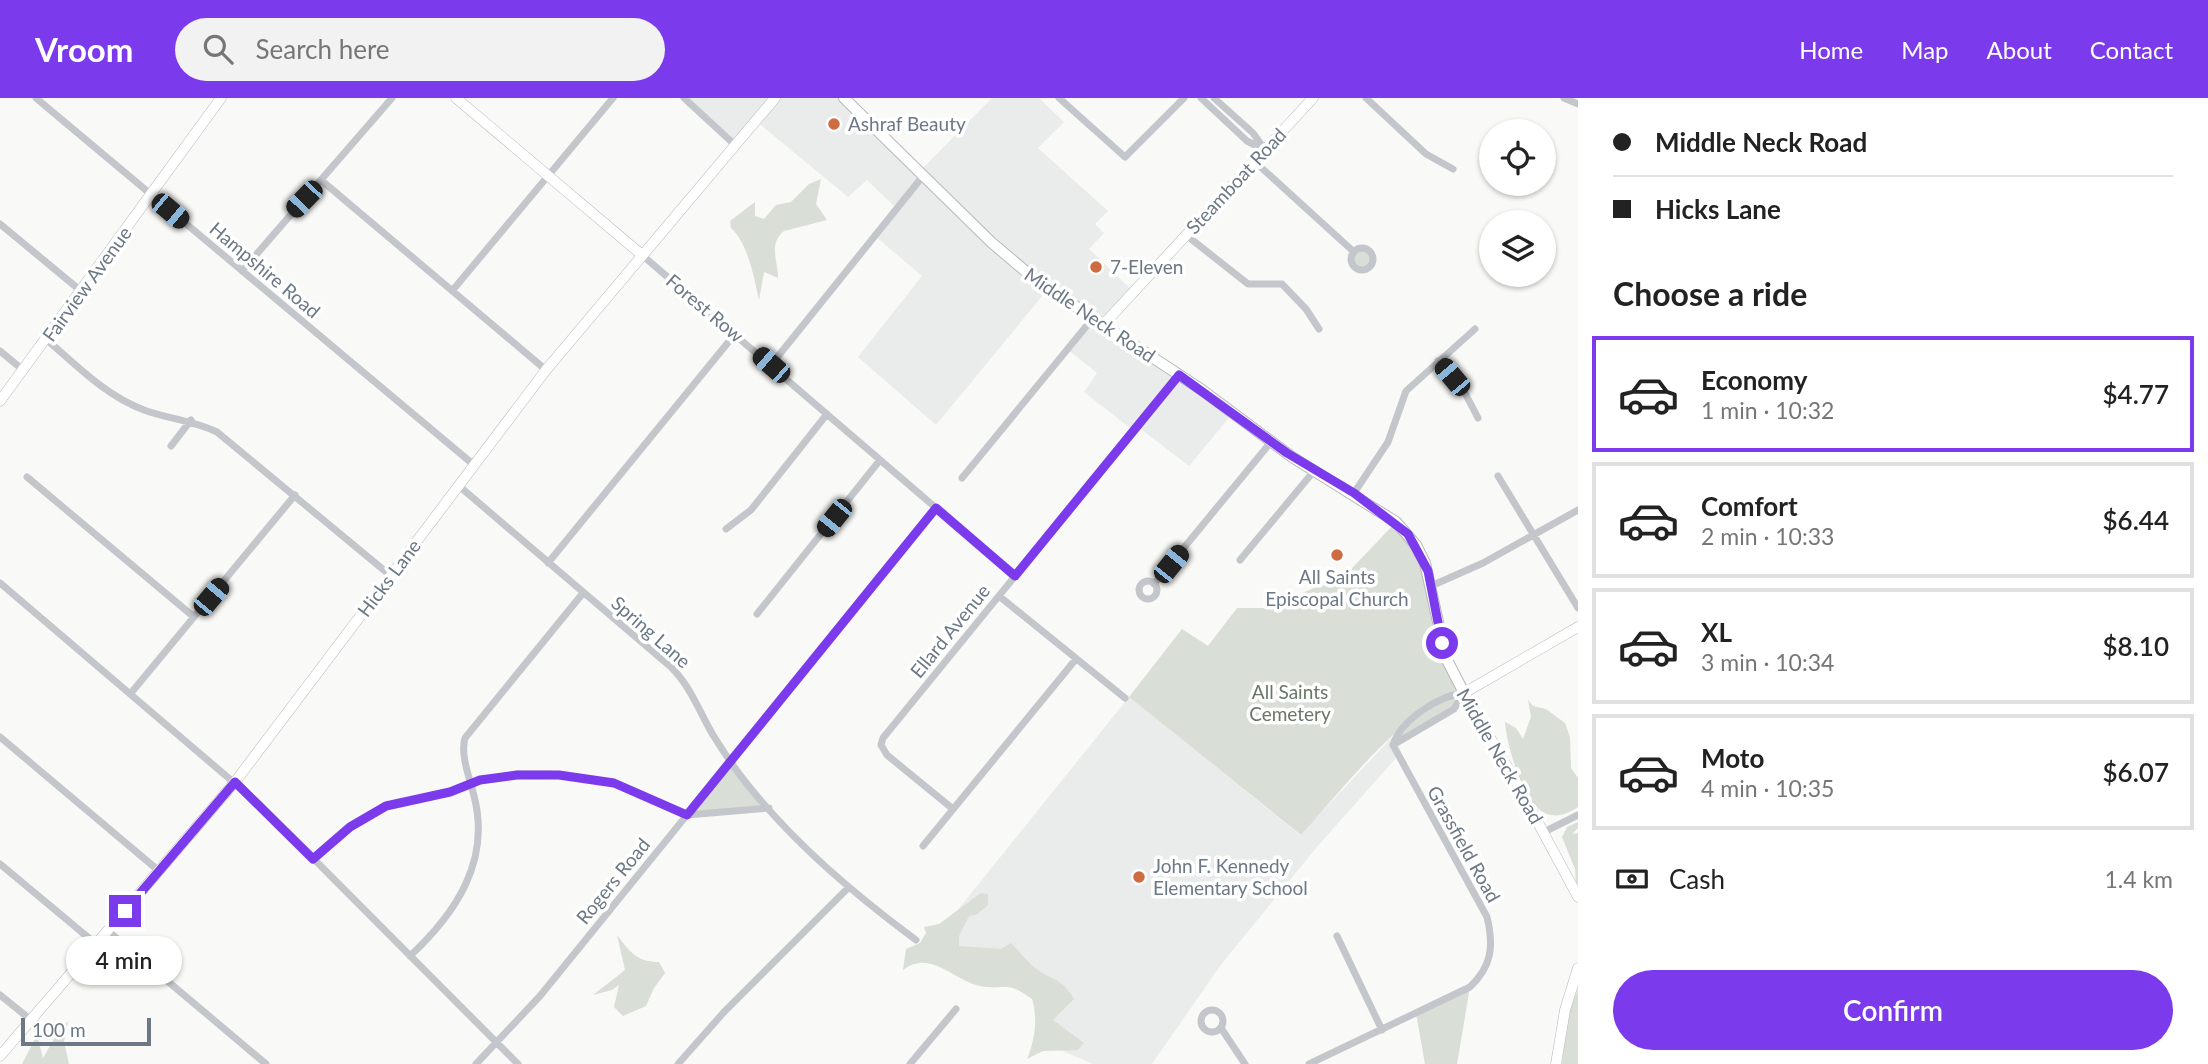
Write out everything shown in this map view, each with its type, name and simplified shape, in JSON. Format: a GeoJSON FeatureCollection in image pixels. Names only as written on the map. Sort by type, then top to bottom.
{"type":"FeatureCollection","features":[{"type":"Feature","properties":{"kind":"main road","name":"Fairview Avenue"},"geometry":{"type":"LineString","coordinates":[[0,401],[221,98]]}},
{"type":"Feature","properties":{"kind":"main road","name":"Forest Row"},"geometry":{"type":"LineString","coordinates":[[456,98],[642,255]]}},
{"type":"Feature","properties":{"kind":"main road","name":"Hicks Lane"},"geometry":{"type":"LineString","coordinates":[[0,1056],[235,782],[546,370],[775,98]]}},
{"type":"Feature","properties":{"kind":"main road","name":"Middle Neck Road"},"geometry":{"type":"LineString","coordinates":[[844,98],[1018,266],[1179,375],[1271,442],[1314,471],[1354,493],[1408,534],[1421,554],[1431,586],[1446,658],[1578,897]]}},
{"type":"Feature","properties":{"kind":"main road","name":"Steamboat Road"},"geometry":{"type":"LineString","coordinates":[[1103,325],[1313,98]]}},
{"type":"Feature","properties":{"kind":"main road"},"geometry":{"type":"LineString","coordinates":[[1464,693],[1578,627]]}},
{"type":"Feature","properties":{"kind":"main road"},"geometry":{"type":"LineString","coordinates":[[1556,1064],[1565,1010],[1578,968]]}},
{"type":"Feature","properties":{"kind":"street","name":"Hampshire Road"},"geometry":{"type":"LineString","coordinates":[[36,98],[474,465]]}},
{"type":"Feature","properties":{"kind":"street"},"geometry":{"type":"LineString","coordinates":[[242,271],[392,98]]}},
{"type":"Feature","properties":{"kind":"street"},"geometry":{"type":"LineString","coordinates":[[452,291],[613,98]]}},
{"type":"Feature","properties":{"kind":"street"},"geometry":{"type":"LineString","coordinates":[[684,98],[735,145]]}},
{"type":"Feature","properties":{"kind":"street"},"geometry":{"type":"LineString","coordinates":[[1059,98],[1125,157],[1184,98]]}},
{"type":"Feature","properties":{"kind":"street"},"geometry":{"type":"LineString","coordinates":[[1201,98],[1247,141],[1265,150]]}},
{"type":"Feature","properties":{"kind":"street"},"geometry":{"type":"LineString","coordinates":[[1214,98],[1253,133],[1265,150]]}},
{"type":"Feature","properties":{"kind":"street"},"geometry":{"type":"LineString","coordinates":[[1366,98],[1426,154],[1453,169]]}},
{"type":"Feature","properties":{"kind":"street"},"geometry":{"type":"LineString","coordinates":[[1564,98],[1578,104]]}},
{"type":"Feature","properties":{"kind":"street"},"geometry":{"type":"LineString","coordinates":[[1254,161],[1354,251]]}},
{"type":"Feature","properties":{"kind":"street"},"geometry":{"type":"LineString","coordinates":[[771,365],[923,176]]}},
{"type":"Feature","properties":{"kind":"street"},"geometry":{"type":"LineString","coordinates":[[321,180],[546,370]]}},
{"type":"Feature","properties":{"kind":"street"},"geometry":{"type":"LineString","coordinates":[[0,224],[81,291]]}},
{"type":"Feature","properties":{"kind":"street"},"geometry":{"type":"LineString","coordinates":[[1186,235],[1248,284],[1282,285],[1306,309],[1319,329]]}},
{"type":"Feature","properties":{"kind":"street","name":"Forest Row"},"geometry":{"type":"LineString","coordinates":[[642,255],[1015,576]]}},
{"type":"Feature","properties":{"kind":"street"},"geometry":{"type":"LineString","coordinates":[[962,478],[1093,318]]}},
{"type":"Feature","properties":{"kind":"street"},"geometry":{"type":"LineString","coordinates":[[1354,493],[1388,442],[1406,391],[1475,329]]}},
{"type":"Feature","properties":{"kind":"street"},"geometry":{"type":"LineString","coordinates":[[548,563],[735,334]]}},
{"type":"Feature","properties":{"kind":"street"},"geometry":{"type":"LineString","coordinates":[[46,339],[105,388],[128,403],[157,414],[191,420],[226,438],[391,576]]}},
{"type":"Feature","properties":{"kind":"street"},"geometry":{"type":"LineString","coordinates":[[0,351],[23,370]]}},
{"type":"Feature","properties":{"kind":"street"},"geometry":{"type":"LineString","coordinates":[[1438,361],[1465,393],[1478,418]]}},
{"type":"Feature","properties":{"kind":"street","name":"Ellard Avenue"},"geometry":{"type":"LineString","coordinates":[[953,809],[887,755],[881,745],[883,738],[1179,375]]}},
{"type":"Feature","properties":{"kind":"street"},"geometry":{"type":"LineString","coordinates":[[726,529],[751,510],[827,414]]}},
{"type":"Feature","properties":{"kind":"street"},"geometry":{"type":"LineString","coordinates":[[171,446],[191,420]]}},
{"type":"Feature","properties":{"kind":"street"},"geometry":{"type":"LineString","coordinates":[[1154,584],[1271,442]]}},
{"type":"Feature","properties":{"kind":"street"},"geometry":{"type":"LineString","coordinates":[[757,614],[880,460]]}},
{"type":"Feature","properties":{"kind":"street"},"geometry":{"type":"LineString","coordinates":[[1240,560],[1314,471]]}},
{"type":"Feature","properties":{"kind":"street"},"geometry":{"type":"LineString","coordinates":[[1498,476],[1578,608]]}},
{"type":"Feature","properties":{"kind":"street"},"geometry":{"type":"LineString","coordinates":[[27,477],[194,617]]}},
{"type":"Feature","properties":{"kind":"street","name":"Spring Lane"},"geometry":{"type":"LineString","coordinates":[[459,486],[682,678],[713,735],[769,808],[848,888],[916,940]]}},
{"type":"Feature","properties":{"kind":"street"},"geometry":{"type":"LineString","coordinates":[[131,693],[295,495]]}},
{"type":"Feature","properties":{"kind":"street","name":"Rogers Road"},"geometry":{"type":"LineString","coordinates":[[476,1064],[540,996],[936,508]]}},
{"type":"Feature","properties":{"kind":"street"},"geometry":{"type":"LineString","coordinates":[[1431,586],[1483,563],[1578,510]]}},
{"type":"Feature","properties":{"kind":"street"},"geometry":{"type":"LineString","coordinates":[[0,583],[235,782],[517,1064]]}},
{"type":"Feature","properties":{"kind":"street"},"geometry":{"type":"LineString","coordinates":[[410,956],[447,918],[468,881],[479,824],[464,752],[465,738],[583,593]]}},
{"type":"Feature","properties":{"kind":"street"},"geometry":{"type":"LineString","coordinates":[[999,596],[1125,698]]}},
{"type":"Feature","properties":{"kind":"street"},"geometry":{"type":"LineString","coordinates":[[923,846],[1076,659]]}},
{"type":"Feature","properties":{"kind":"street"},"geometry":{"type":"LineString","coordinates":[[1393,745],[1454,709],[1464,693]]}},
{"type":"Feature","properties":{"kind":"street"},"geometry":{"type":"LineString","coordinates":[[1393,745],[1397,733],[1406,723],[1453,694],[1464,693]]}},
{"type":"Feature","properties":{"kind":"street"},"geometry":{"type":"LineString","coordinates":[[0,737],[159,871]]}},
{"type":"Feature","properties":{"kind":"street","name":"Grassfield Road"},"geometry":{"type":"LineString","coordinates":[[1309,1064],[1470,987],[1486,969],[1491,956],[1492,938],[1487,917],[1393,745]]}},
{"type":"Feature","properties":{"kind":"street"},"geometry":{"type":"LineString","coordinates":[[313,859],[350,827],[386,806],[480,780],[517,775],[572,776],[626,787],[687,815],[769,808]]}},
{"type":"Feature","properties":{"kind":"street"},"geometry":{"type":"LineString","coordinates":[[1544,832],[1578,816]]}},
{"type":"Feature","properties":{"kind":"street"},"geometry":{"type":"LineString","coordinates":[[0,864],[96,944]]}},
{"type":"Feature","properties":{"kind":"street"},"geometry":{"type":"LineString","coordinates":[[678,1064],[724,1012],[848,888]]}},
{"type":"Feature","properties":{"kind":"street"},"geometry":{"type":"LineString","coordinates":[[108,931],[266,1064]]}},
{"type":"Feature","properties":{"kind":"street"},"geometry":{"type":"LineString","coordinates":[[1338,936],[1382,1030]]}},
{"type":"Feature","properties":{"kind":"street"},"geometry":{"type":"LineString","coordinates":[[0,995],[31,1020]]}},
{"type":"Feature","properties":{"kind":"street"},"geometry":{"type":"LineString","coordinates":[[910,1064],[956,1009]]}},
{"type":"Feature","properties":{"kind":"street"},"geometry":{"type":"LineString","coordinates":[[1221,1028],[1245,1064]]}},
{"type":"Feature","properties":{"kind":"shaded area"},"geometry":{"type":"Polygon","coordinates":[[[685,98],[844,98],[919,172],[992,98],[1039,98],[1064,122],[1038,148],[1108,211],[1095,224],[1104,233],[1089,249],[1134,292],[1104,325],[1233,413],[1189,466],[1138,427],[1134,431],[1084,392],[1097,373],[1067,349],[1092,318],[1048,289],[936,425],[858,357],[922,276],[875,236],[897,209],[867,180],[848,197],[756,121],[735,145],[685,98]]]}},
{"type":"Feature","properties":{"kind":"shaded area","name":"John F. Kennedy Elementary School"},"geometry":{"type":"Polygon","coordinates":[[[1129,697],[1300,835],[1396,733],[1392,748],[1396,758],[1316,848],[1220,966],[1152,1064],[1093,1064],[1042,1042],[1052,1002],[936,937],[1129,697]]]}},
{"type":"Feature","properties":{"kind":"green space"},"geometry":{"type":"Polygon","coordinates":[[[821,179],[816,204],[827,220],[784,231],[779,236],[775,247],[778,278],[764,272],[759,300],[746,252],[731,228],[730,221],[755,202],[755,216],[764,219],[776,205],[791,202],[809,184],[821,179]]]}},
{"type":"Feature","properties":{"kind":"green space"},"geometry":{"type":"Polygon","coordinates":[[[1362,250],[1368,253],[1371,259],[1368,265],[1362,268],[1356,265],[1353,259],[1356,253],[1362,250]]]}},
{"type":"Feature","properties":{"kind":"green space","name":"All Saints Cemetery"},"geometry":{"type":"Polygon","coordinates":[[[1396,522],[1416,547],[1443,650],[1464,692],[1443,699],[1398,731],[1354,775],[1301,835],[1129,697],[1182,629],[1208,646],[1237,608],[1269,608],[1318,586],[1338,583],[1396,522]]]}},
{"type":"Feature","properties":{"kind":"green space"},"geometry":{"type":"Polygon","coordinates":[[[1461,695],[1452,708],[1395,743],[1406,727],[1423,713],[1443,701],[1461,695]]]}},
{"type":"Feature","properties":{"kind":"green space"},"geometry":{"type":"Polygon","coordinates":[[[1528,700],[1533,706],[1546,709],[1565,723],[1570,737],[1571,768],[1578,778],[1578,807],[1563,814],[1551,815],[1539,809],[1524,787],[1513,758],[1505,722],[1516,728],[1523,739],[1531,717],[1528,700]]]}},
{"type":"Feature","properties":{"kind":"green space"},"geometry":{"type":"Polygon","coordinates":[[[731,764],[764,806],[691,813],[731,764]]]}},
{"type":"Feature","properties":{"kind":"green space"},"geometry":{"type":"Polygon","coordinates":[[[1578,822],[1578,828],[1572,834],[1578,833],[1576,884],[1575,869],[1562,837],[1567,827],[1578,822]]]}},
{"type":"Feature","properties":{"kind":"green space"},"geometry":{"type":"Polygon","coordinates":[[[981,893],[988,894],[988,905],[976,915],[969,916],[959,936],[959,946],[1001,949],[1011,943],[1035,968],[1061,983],[1074,999],[1053,1020],[1084,1043],[1078,1050],[1043,1051],[1027,1059],[1035,1029],[1034,1007],[1032,999],[1016,989],[980,986],[932,964],[913,964],[903,970],[906,949],[920,943],[926,933],[924,927],[939,924],[981,893]]]}},
{"type":"Feature","properties":{"kind":"green space"},"geometry":{"type":"Polygon","coordinates":[[[617,935],[635,955],[659,962],[665,973],[646,1006],[623,1016],[614,1007],[619,985],[612,990],[593,995],[625,970],[617,935]]]}},
{"type":"Feature","properties":{"kind":"green space"},"geometry":{"type":"Polygon","coordinates":[[[1470,987],[1457,1064],[1425,1064],[1416,1013],[1470,987]]]}},
{"type":"Feature","properties":{"kind":"green space"},"geometry":{"type":"Polygon","coordinates":[[[1578,989],[1578,1064],[1562,1064],[1568,1015],[1578,989]]]}},
{"type":"Feature","properties":{"kind":"green space"},"geometry":{"type":"Polygon","coordinates":[[[68,1021],[64,1042],[69,1064],[22,1064],[37,1035],[43,1058],[58,1032],[68,1021]]]}},
{"type":"Feature","properties":{"kind":"place","name":"Ashraf Beauty"},"geometry":{"type":"Point","coordinates":[834,124]}},
{"type":"Feature","properties":{"kind":"place","name":"7-Eleven"},"geometry":{"type":"Point","coordinates":[1096,267]}},
{"type":"Feature","properties":{"kind":"place","name":"All Saints Episcopal Church"},"geometry":{"type":"Point","coordinates":[1337,555]}},
{"type":"Feature","properties":{"kind":"place","name":"John F. Kennedy Elementary School"},"geometry":{"type":"Point","coordinates":[1139,877]}},
{"type":"Feature","properties":{"kind":"route"},"geometry":{"type":"LineString","coordinates":[[125,911],[235,782],[313,859],[350,827],[386,806],[450,792],[480,780],[517,775],[550,774],[614,783],[687,815],[936,508],[1015,576],[1179,375],[1287,453],[1396,522],[1408,534],[1428,571],[1442,643]]}}]}
